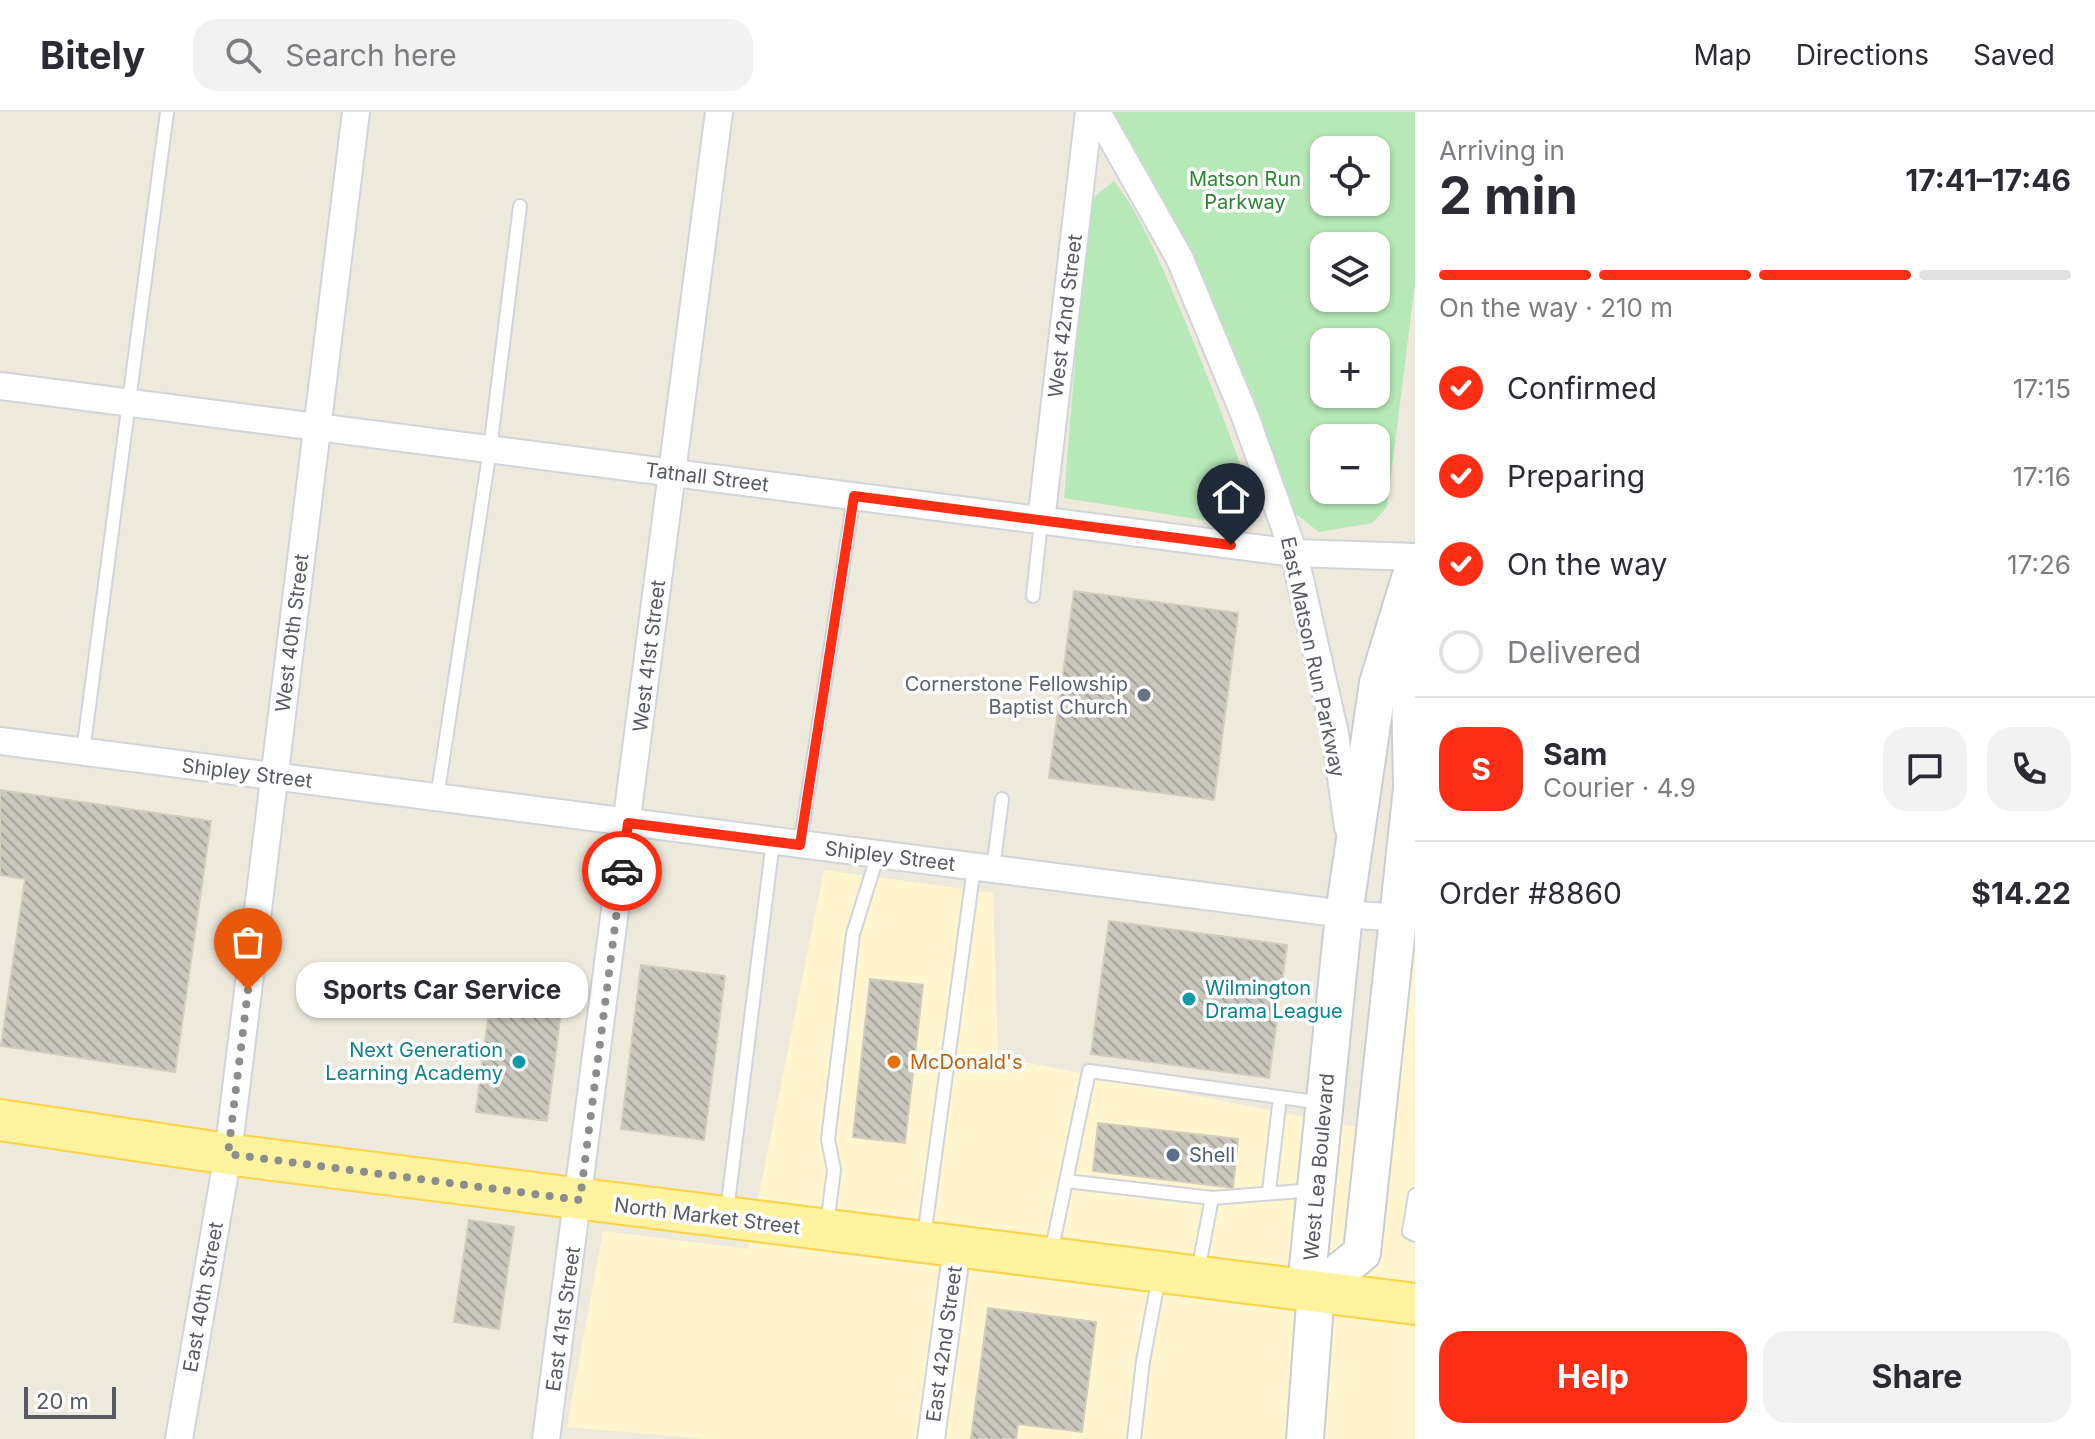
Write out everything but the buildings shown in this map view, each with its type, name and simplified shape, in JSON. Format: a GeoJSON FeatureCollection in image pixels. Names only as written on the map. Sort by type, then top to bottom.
{"type":"FeatureCollection","features":[{"type":"Feature","properties":{"kind":"main road","name":"North Market Street"},"geometry":{"type":"LineString","coordinates":[[0,1120],[228,1154],[580,1200],[1415,1304]]}},
{"type":"Feature","properties":{"kind":"street","name":"West 40th Street"},"geometry":{"type":"LineString","coordinates":[[228,1154],[356,112]]}},
{"type":"Feature","properties":{"kind":"street","name":"West 41st Street"},"geometry":{"type":"LineString","coordinates":[[580,1200],[719,112]]}},
{"type":"Feature","properties":{"kind":"street","name":"West 42nd Street"},"geometry":{"type":"LineString","coordinates":[[1041,521],[1089,112]]}},
{"type":"Feature","properties":{"kind":"street","name":"East Matson Run Parkway"},"geometry":{"type":"LineString","coordinates":[[1097,112],[1180,259],[1245,416],[1294,553],[1335,734],[1352,858]]}},
{"type":"Feature","properties":{"kind":"street","name":"Tatnall Street"},"geometry":{"type":"LineString","coordinates":[[0,386],[1294,553],[1415,559]]}},
{"type":"Feature","properties":{"kind":"street","name":"West Lea Boulevard"},"geometry":{"type":"LineString","coordinates":[[1415,559],[1378,683],[1344,914],[1308,1266],[1316,1290],[1362,1253],[1407,919],[1412,788],[1410,683],[1415,585]]}},
{"type":"Feature","properties":{"kind":"street","name":"Shipley Street"},"geometry":{"type":"LineString","coordinates":[[0,741],[1344,914],[1407,919]]}},
{"type":"Feature","properties":{"kind":"street","name":"East 40th Street"},"geometry":{"type":"LineString","coordinates":[[179,1439],[228,1154]]}},
{"type":"Feature","properties":{"kind":"street","name":"East 41st Street"},"geometry":{"type":"LineString","coordinates":[[546,1439],[580,1200]]}},
{"type":"Feature","properties":{"kind":"street","name":"East 42nd Street"},"geometry":{"type":"LineString","coordinates":[[931,1439],[940,1246]]}},
{"type":"Feature","properties":{"kind":"street"},"geometry":{"type":"LineString","coordinates":[[1305,1439],[1316,1290]]}},
{"type":"Feature","properties":{"kind":"lane"},"geometry":{"type":"LineString","coordinates":[[83,752],[167,112]]}},
{"type":"Feature","properties":{"kind":"lane"},"geometry":{"type":"LineString","coordinates":[[437,798],[490,449],[520,206]]}},
{"type":"Feature","properties":{"kind":"lane"},"geometry":{"type":"LineString","coordinates":[[800,845],[854,496]]}},
{"type":"Feature","properties":{"kind":"lane"},"geometry":{"type":"LineString","coordinates":[[1033,596],[1041,521]]}},
{"type":"Feature","properties":{"kind":"lane"},"geometry":{"type":"LineString","coordinates":[[940,1246],[984,868],[1002,799]]}},
{"type":"Feature","properties":{"kind":"lane"},"geometry":{"type":"LineString","coordinates":[[726,1218],[773,841]]}},
{"type":"Feature","properties":{"kind":"lane"},"geometry":{"type":"LineString","coordinates":[[826,1231],[834,1170],[828,1139],[853,934],[878,854]]}},
{"type":"Feature","properties":{"kind":"lane"},"geometry":{"type":"LineString","coordinates":[[1049,1260],[1089,1071],[1325,1103]]}},
{"type":"Feature","properties":{"kind":"lane"},"geometry":{"type":"LineString","coordinates":[[1269,1191],[1280,1097]]}},
{"type":"Feature","properties":{"kind":"lane"},"geometry":{"type":"LineString","coordinates":[[1066,1181],[1212,1198],[1269,1191],[1316,1190]]}},
{"type":"Feature","properties":{"kind":"lane"},"geometry":{"type":"LineString","coordinates":[[1415,1196],[1409,1232],[1415,1235]]}},
{"type":"Feature","properties":{"kind":"lane"},"geometry":{"type":"LineString","coordinates":[[1134,1439],[1143,1361],[1212,1198]]}},
{"type":"Feature","properties":{"kind":"shaded area"},"geometry":{"type":"Polygon","coordinates":[[[824,870],[993,893],[998,1057],[1391,1134],[1415,946],[1415,1439],[708,1439],[567,1427],[603,1231],[748,1249],[824,870]]]}},
{"type":"Feature","properties":{"kind":"green space","name":"Matson Run Parkway"},"geometry":{"type":"Polygon","coordinates":[[[1110,112],[1415,112],[1415,283],[1390,483],[1390,424],[1310,424],[1310,504],[1387,504],[1387,507],[1372,523],[1319,532],[1292,511],[1256,403],[1199,267],[1110,112]]]}},
{"type":"Feature","properties":{"kind":"green space","name":"Matson Run Parkway"},"geometry":{"type":"Polygon","coordinates":[[[1114,181],[1132,207],[1154,250],[1225,423],[1253,501],[1254,515],[1241,526],[1064,498],[1088,202],[1114,181]]]}},
{"type":"Feature","properties":{"kind":"way so far"},"geometry":{"type":"LineString","coordinates":[[248,990],[228,1154],[580,1200],[622,871]]}},
{"type":"Feature","properties":{"kind":"place","name":"Cornerstone Fellowship Baptist Church"},"geometry":{"type":"Point","coordinates":[1144,695]}},
{"type":"Feature","properties":{"kind":"place","name":"Sports Car Service"},"geometry":{"type":"Point","coordinates":[248,990]}},
{"type":"Feature","properties":{"kind":"place","name":"Wilmington Drama League"},"geometry":{"type":"Point","coordinates":[1189,999]}},
{"type":"Feature","properties":{"kind":"place","name":"Next Generation Learning Academy"},"geometry":{"type":"Point","coordinates":[519,1062]}},
{"type":"Feature","properties":{"kind":"place","name":"McDonald's"},"geometry":{"type":"Point","coordinates":[894,1062]}},
{"type":"Feature","properties":{"kind":"place","name":"Shell"},"geometry":{"type":"Point","coordinates":[1173,1155]}},
{"type":"Feature","properties":{"kind":"route"},"geometry":{"type":"LineString","coordinates":[[622,871],[628,823],[800,845],[854,496],[1231,545]]}}]}
